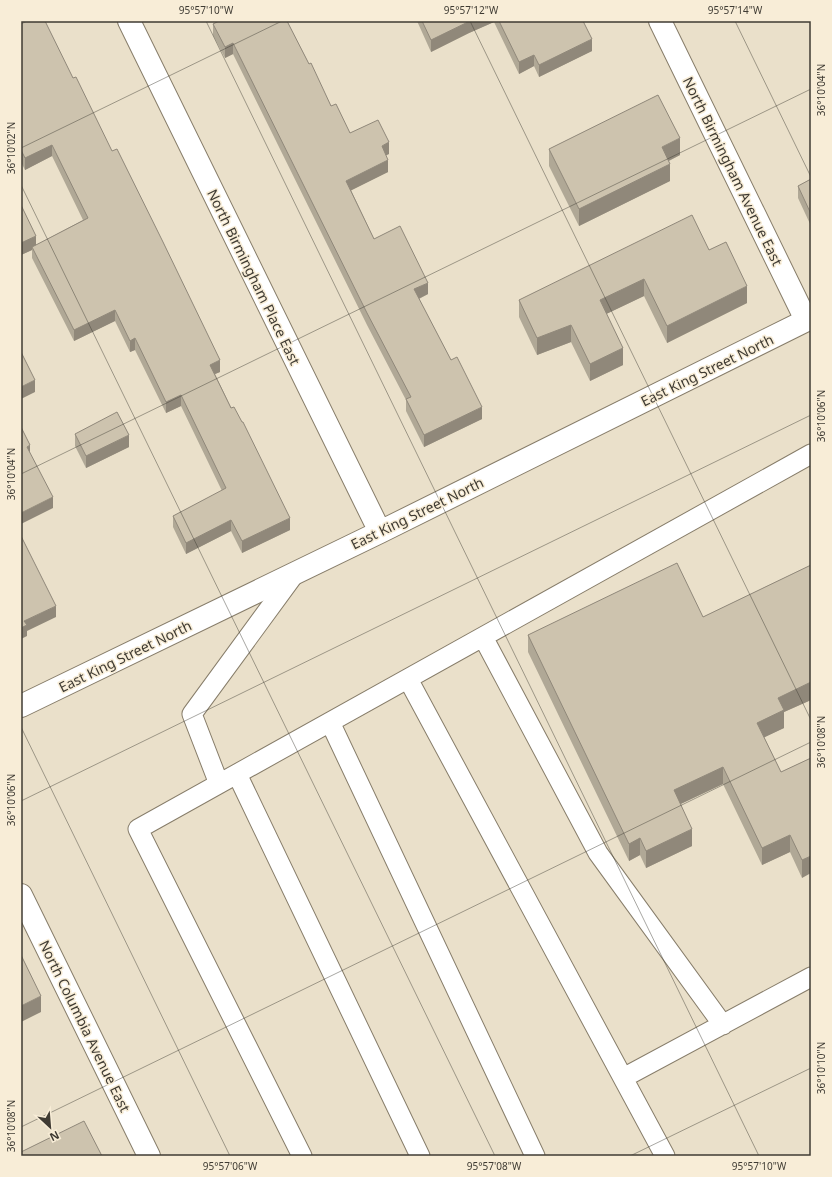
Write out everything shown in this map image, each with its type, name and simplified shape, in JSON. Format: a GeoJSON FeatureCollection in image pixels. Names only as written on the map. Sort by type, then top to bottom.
{"type":"FeatureCollection","features":[{"type":"Feature","properties":{"kind":"street","name":"North Birmingham Place East"},"geometry":{"type":"LineString","coordinates":[[129,21],[380,532]]}},
{"type":"Feature","properties":{"kind":"street","name":"North Birmingham Avenue East"},"geometry":{"type":"LineString","coordinates":[[660,21],[809,324]]}},
{"type":"Feature","properties":{"kind":"street","name":"East King Street North"},"geometry":{"type":"LineString","coordinates":[[21,706],[809,324]]}},
{"type":"Feature","properties":{"kind":"street","name":"North Columbia Avenue East"},"geometry":{"type":"LineString","coordinates":[[21,895],[149,1156]]}},
{"type":"Feature","properties":{"kind":"lane"},"geometry":{"type":"LineString","coordinates":[[302,1156],[138,829],[811,454]]}},
{"type":"Feature","properties":{"kind":"lane"},"geometry":{"type":"LineString","coordinates":[[220,784],[192,714],[296,572]]}},
{"type":"Feature","properties":{"kind":"lane"},"geometry":{"type":"LineString","coordinates":[[483,637],[598,853],[722,1025]]}},
{"type":"Feature","properties":{"kind":"lane"},"geometry":{"type":"LineString","coordinates":[[408,678],[665,1156]]}},
{"type":"Feature","properties":{"kind":"lane"},"geometry":{"type":"LineString","coordinates":[[330,722],[535,1156]]}},
{"type":"Feature","properties":{"kind":"lane"},"geometry":{"type":"LineString","coordinates":[[238,774],[420,1156]]}},
{"type":"Feature","properties":{"kind":"lane"},"geometry":{"type":"LineString","coordinates":[[623,1078],[811,977]]}},
{"type":"Feature","properties":{"kind":"building"},"geometry":{"type":"Polygon","coordinates":[[[27,21],[45,21],[73,78],[76,77],[112,151],[117,149],[220,360],[210,365],[231,408],[234,407],[243,422],[290,518],[242,541],[231,520],[186,543],[173,516],[226,488],[181,395],[166,402],[135,338],[130,341],[115,310],[74,330],[32,247],[88,218],[52,145],[25,158],[21,150],[21,24],[27,21]]]}},
{"type":"Feature","properties":{"kind":"building"},"geometry":{"type":"Polygon","coordinates":[[[219,21],[287,21],[309,64],[311,63],[331,106],[336,104],[350,133],[378,120],[389,142],[382,146],[388,160],[346,181],[374,239],[400,226],[428,283],[414,289],[451,360],[457,357],[482,407],[424,435],[406,399],[411,397],[367,313],[233,43],[225,47],[213,24],[219,21]]]}},
{"type":"Feature","properties":{"kind":"building"},"geometry":{"type":"Polygon","coordinates":[[[422,21],[470,21],[431,40],[422,21]]]}},
{"type":"Feature","properties":{"kind":"building"},"geometry":{"type":"Polygon","coordinates":[[[499,21],[583,21],[592,39],[539,65],[534,55],[519,62],[499,21]]]}},
{"type":"Feature","properties":{"kind":"building"},"geometry":{"type":"Polygon","coordinates":[[[658,95],[680,138],[662,147],[670,164],[579,209],[549,149],[658,95]]]}},
{"type":"Feature","properties":{"kind":"building"},"geometry":{"type":"Polygon","coordinates":[[[811,179],[811,214],[798,186],[811,179]]]}},
{"type":"Feature","properties":{"kind":"building"},"geometry":{"type":"Polygon","coordinates":[[[21,205],[36,236],[21,243],[21,205]]]}},
{"type":"Feature","properties":{"kind":"building"},"geometry":{"type":"Polygon","coordinates":[[[692,215],[709,250],[726,242],[747,286],[667,326],[644,279],[600,300],[623,348],[590,364],[571,325],[537,338],[519,300],[692,215]]]}},
{"type":"Feature","properties":{"kind":"building"},"geometry":{"type":"Polygon","coordinates":[[[21,352],[35,380],[21,387],[21,352]]]}},
{"type":"Feature","properties":{"kind":"building"},"geometry":{"type":"Polygon","coordinates":[[[117,412],[129,435],[86,456],[75,434],[117,412]]]}},
{"type":"Feature","properties":{"kind":"building"},"geometry":{"type":"Polygon","coordinates":[[[21,427],[30,445],[27,447],[53,497],[21,513],[21,427]]]}},
{"type":"Feature","properties":{"kind":"building"},"geometry":{"type":"Polygon","coordinates":[[[21,536],[56,606],[24,621],[27,625],[21,628],[21,536]]]}},
{"type":"Feature","properties":{"kind":"building"},"geometry":{"type":"Polygon","coordinates":[[[677,563],[703,617],[811,565],[811,682],[778,698],[784,710],[757,723],[781,772],[811,758],[811,856],[802,860],[790,835],[762,848],[723,767],[674,790],[692,829],[646,851],[640,838],[629,844],[528,635],[677,563]]]}},
{"type":"Feature","properties":{"kind":"building"},"geometry":{"type":"Polygon","coordinates":[[[21,955],[41,996],[21,1006],[21,955]]]}},
{"type":"Feature","properties":{"kind":"building"},"geometry":{"type":"Polygon","coordinates":[[[84,1121],[102,1156],[21,1156],[21,1152],[84,1121]]]}}]}
